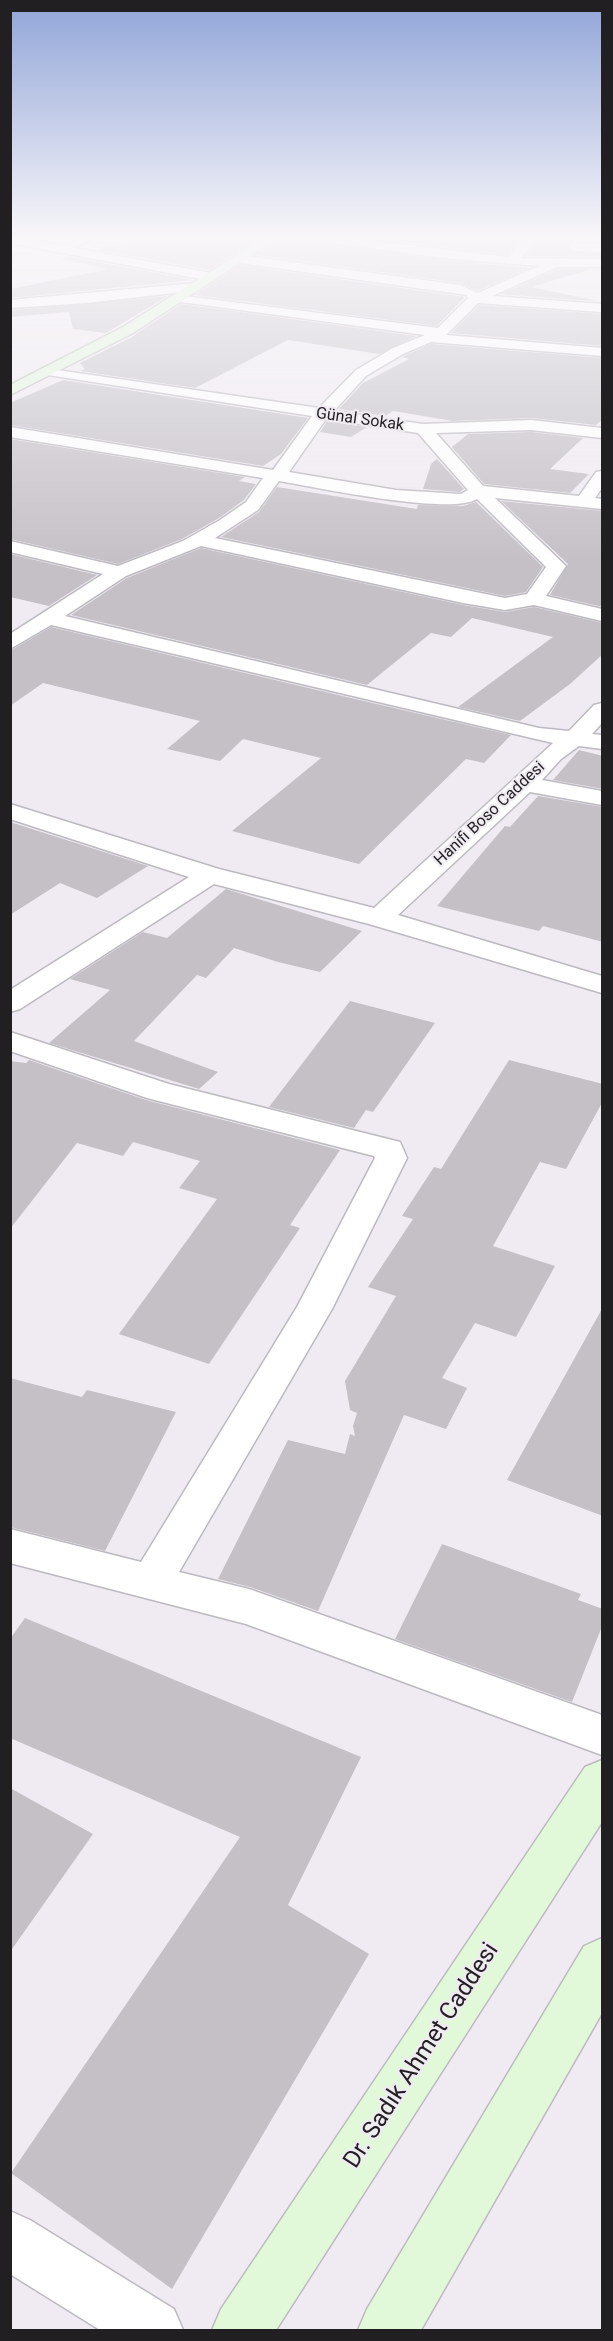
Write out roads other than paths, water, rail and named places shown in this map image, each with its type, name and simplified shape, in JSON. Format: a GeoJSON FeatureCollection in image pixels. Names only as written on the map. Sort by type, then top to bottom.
{"type":"FeatureCollection","features":[{"type":"Feature","properties":{"kind":"street"},"geometry":{"type":"LineString","coordinates":[[10,391],[98,345]]}},
{"type":"Feature","properties":{"kind":"street"},"geometry":{"type":"LineString","coordinates":[[10,643],[119,572],[199,540],[252,506],[273,477],[281,472],[321,415],[360,373],[411,345]]}},
{"type":"Feature","properties":{"kind":"street"},"geometry":{"type":"LineString","coordinates":[[536,345],[603,352]]}},
{"type":"Feature","properties":{"kind":"street","name":"Günal Sokak"},"geometry":{"type":"LineString","coordinates":[[48,371],[423,429],[531,425],[603,433]]}},
{"type":"Feature","properties":{"kind":"street"},"geometry":{"type":"LineString","coordinates":[[423,429],[478,491],[556,566],[534,600]]}},
{"type":"Feature","properties":{"kind":"street"},"geometry":{"type":"LineString","coordinates":[[10,432],[273,477],[396,495],[464,500],[478,491],[603,504]]}},
{"type":"Feature","properties":{"kind":"street"},"geometry":{"type":"LineString","coordinates":[[583,502],[603,476]]}},
{"type":"Feature","properties":{"kind":"street"},"geometry":{"type":"LineString","coordinates":[[199,540],[463,597],[505,604],[534,600],[603,615]]}},
{"type":"Feature","properties":{"kind":"street"},"geometry":{"type":"LineString","coordinates":[[10,546],[119,572]]}},
{"type":"Feature","properties":{"kind":"street"},"geometry":{"type":"LineString","coordinates":[[46,618],[539,735],[603,742]]}},
{"type":"Feature","properties":{"kind":"street","name":"Hanifi Boso Caddesi"},"geometry":{"type":"LineString","coordinates":[[379,918],[603,710]]}},
{"type":"Feature","properties":{"kind":"street"},"geometry":{"type":"LineString","coordinates":[[525,784],[603,798]]}},
{"type":"Feature","properties":{"kind":"street"},"geometry":{"type":"LineString","coordinates":[[10,811],[210,874],[379,918],[603,985]]}},
{"type":"Feature","properties":{"kind":"street"},"geometry":{"type":"LineString","coordinates":[[10,1003],[210,874]]}},
{"type":"Feature","properties":{"kind":"street"},"geometry":{"type":"LineString","coordinates":[[10,1041],[158,1091],[389,1149],[391,1158],[314,1309],[151,1582]]}},
{"type":"Feature","properties":{"kind":"street"},"geometry":{"type":"LineString","coordinates":[[10,1546],[249,1607],[603,1735]]}},
{"type":"Feature","properties":{"kind":"street","name":"Dr. Sadık Ahmet Caddesi"},"geometry":{"type":"LineString","coordinates":[[242,2331],[603,1782]]}},
{"type":"Feature","properties":{"kind":"street"},"geometry":{"type":"LineString","coordinates":[[388,2331],[603,1964]]}},
{"type":"Feature","properties":{"kind":"street"},"geometry":{"type":"LineString","coordinates":[[10,2241],[153,2331]]}}]}
